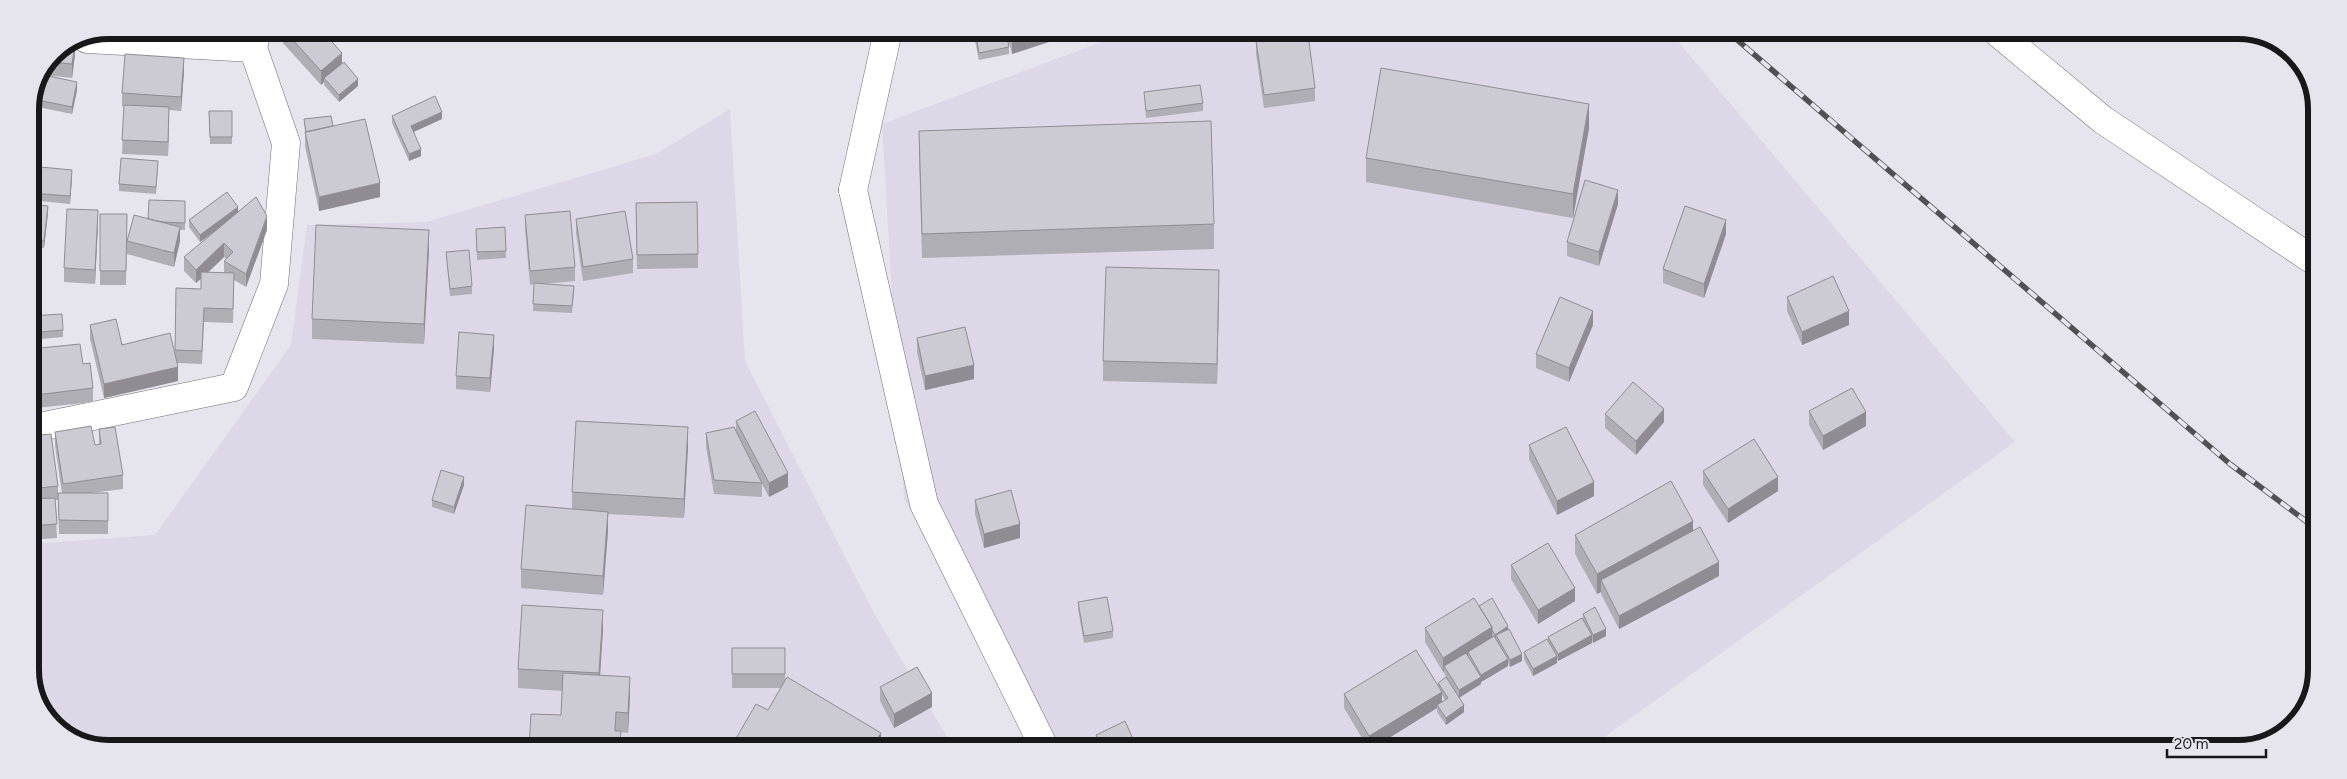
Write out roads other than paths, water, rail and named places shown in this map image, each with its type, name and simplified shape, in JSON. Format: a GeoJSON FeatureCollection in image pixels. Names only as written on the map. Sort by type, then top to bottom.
{"type":"FeatureCollection","features":[{"type":"Feature","properties":{"kind":"street"},"geometry":{"type":"LineString","coordinates":[[39,427],[234,387],[274,284],[286,143],[255,39],[109,39]]}},
{"type":"Feature","properties":{"kind":"street"},"geometry":{"type":"LineString","coordinates":[[886,39],[853,190],[924,504],[1040,740]]}},
{"type":"Feature","properties":{"kind":"street"},"geometry":{"type":"LineString","coordinates":[[2005,39],[2103,120],[2308,257]]}},
{"type":"Feature","properties":{"kind":"railway"},"geometry":{"type":"LineString","coordinates":[[1736,39],[2230,464],[2308,523]]}}]}
